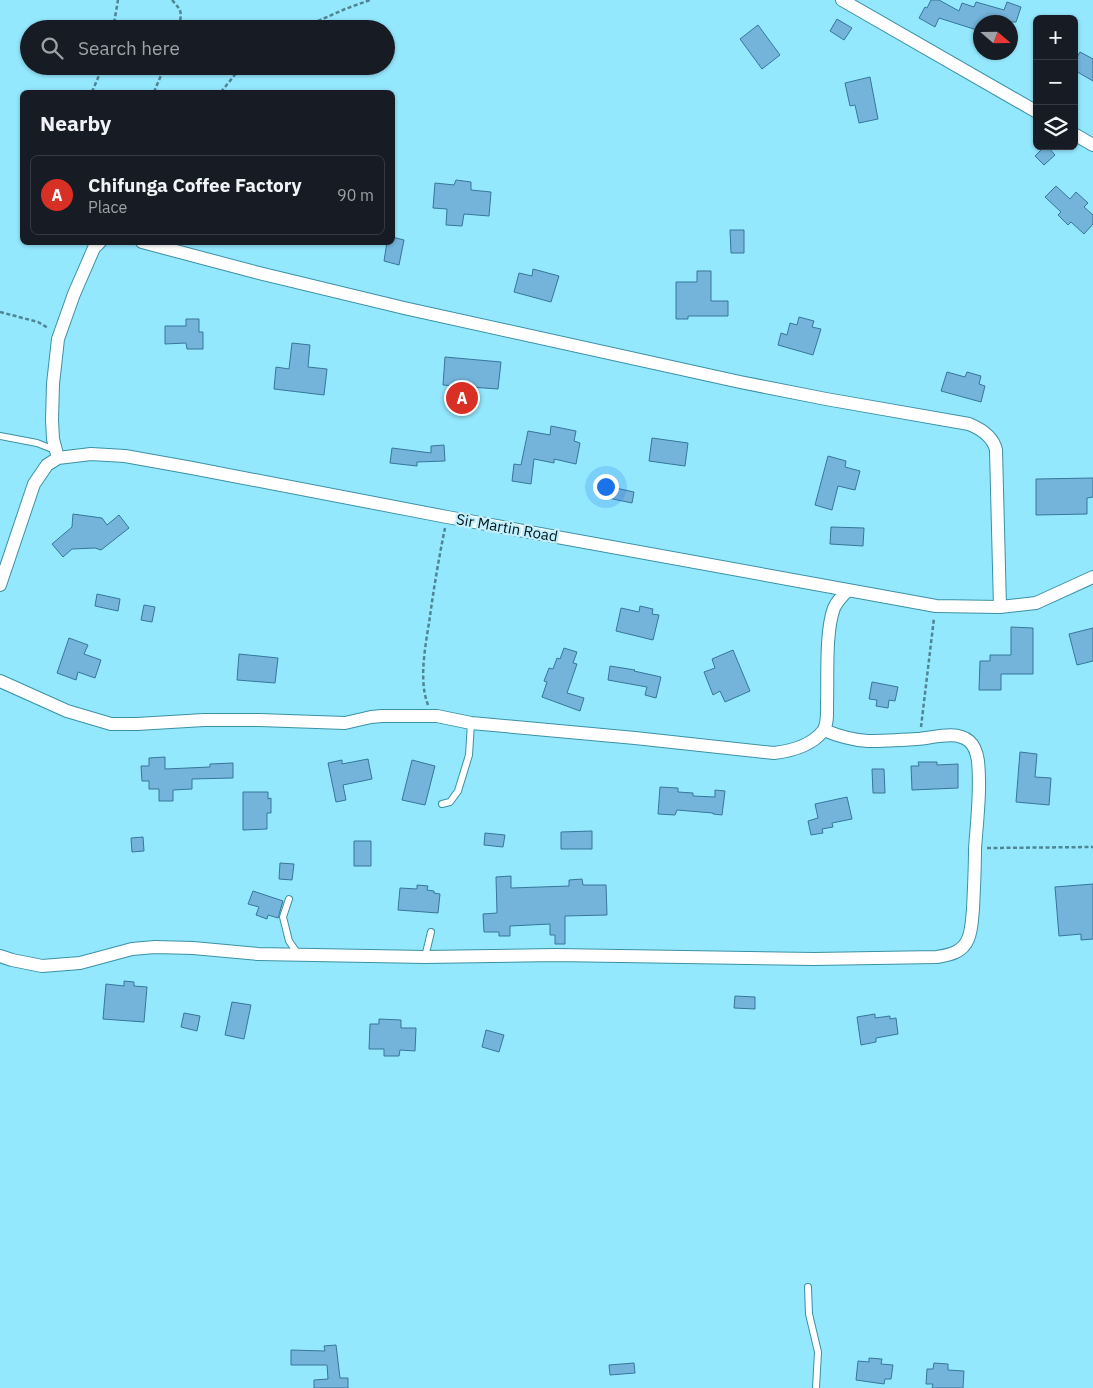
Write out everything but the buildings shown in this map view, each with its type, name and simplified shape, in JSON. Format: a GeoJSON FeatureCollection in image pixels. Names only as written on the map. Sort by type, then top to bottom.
{"type":"FeatureCollection","features":[{"type":"Feature","properties":{"kind":"street"},"geometry":{"type":"LineString","coordinates":[[842,0],[1033,110]]}},
{"type":"Feature","properties":{"kind":"street"},"geometry":{"type":"LineString","coordinates":[[1078,136],[1093,145]]}},
{"type":"Feature","properties":{"kind":"street"},"geometry":{"type":"LineString","coordinates":[[0,585],[34,484],[57,454],[53,439],[52,420],[53,384],[58,339],[74,294],[97,245]]}},
{"type":"Feature","properties":{"kind":"street"},"geometry":{"type":"LineString","coordinates":[[153,245],[404,308],[740,382],[826,400],[969,424],[983,431],[995,444],[1000,607]]}},
{"type":"Feature","properties":{"kind":"street","name":"Sir Martin Road"},"geometry":{"type":"LineString","coordinates":[[57,454],[125,456],[936,606],[1000,607],[1036,602],[1093,577]]}},
{"type":"Feature","properties":{"kind":"street"},"geometry":{"type":"LineString","coordinates":[[0,681],[67,711],[111,724],[204,720],[344,723],[382,716],[437,716],[471,723],[774,753],[795,748],[813,740],[824,730],[827,714],[828,644],[832,615],[835,606],[848,590]]}},
{"type":"Feature","properties":{"kind":"street"},"geometry":{"type":"LineString","coordinates":[[0,956],[42,966],[80,963],[132,949],[155,947],[193,948],[258,954],[425,958],[556,956],[814,959],[943,956],[960,950],[968,940],[971,931],[978,789],[978,761],[973,744],[962,737],[953,736],[860,740],[824,730]]}},
{"type":"Feature","properties":{"kind":"lane"},"geometry":{"type":"LineString","coordinates":[[0,436],[37,443],[57,454]]}},
{"type":"Feature","properties":{"kind":"lane"},"geometry":{"type":"LineString","coordinates":[[442,804],[450,802],[458,791],[469,755],[471,723]]}},
{"type":"Feature","properties":{"kind":"lane"},"geometry":{"type":"LineString","coordinates":[[289,900],[283,917],[289,941],[299,955]]}},
{"type":"Feature","properties":{"kind":"lane"},"geometry":{"type":"LineString","coordinates":[[425,958],[431,932]]}},
{"type":"Feature","properties":{"kind":"lane"},"geometry":{"type":"LineString","coordinates":[[808,1287],[809,1314],[818,1352],[816,1388]]}},
{"type":"Feature","properties":{"kind":"path"},"geometry":{"type":"LineString","coordinates":[[115,20],[118,0]]}},
{"type":"Feature","properties":{"kind":"path"},"geometry":{"type":"LineString","coordinates":[[172,0],[180,10],[180,20]]}},
{"type":"Feature","properties":{"kind":"path"},"geometry":{"type":"LineString","coordinates":[[319,20],[345,8],[370,0]]}},
{"type":"Feature","properties":{"kind":"path"},"geometry":{"type":"LineString","coordinates":[[93,90],[99,75]]}},
{"type":"Feature","properties":{"kind":"path"},"geometry":{"type":"LineString","coordinates":[[155,90],[161,75]]}},
{"type":"Feature","properties":{"kind":"path"},"geometry":{"type":"LineString","coordinates":[[223,90],[235,75]]}},
{"type":"Feature","properties":{"kind":"path"},"geometry":{"type":"LineString","coordinates":[[0,312],[38,322],[51,330],[58,339]]}},
{"type":"Feature","properties":{"kind":"path"},"geometry":{"type":"LineString","coordinates":[[437,716],[428,704],[424,694],[423,679],[426,641],[447,517]]}},
{"type":"Feature","properties":{"kind":"path"},"geometry":{"type":"LineString","coordinates":[[919,738],[936,606]]}},
{"type":"Feature","properties":{"kind":"path"},"geometry":{"type":"LineString","coordinates":[[976,848],[1093,847]]}},
{"type":"Feature","properties":{"kind":"place","name":"Chifunga Coffee Factory"},"geometry":{"type":"Point","coordinates":[462,398]}}]}
